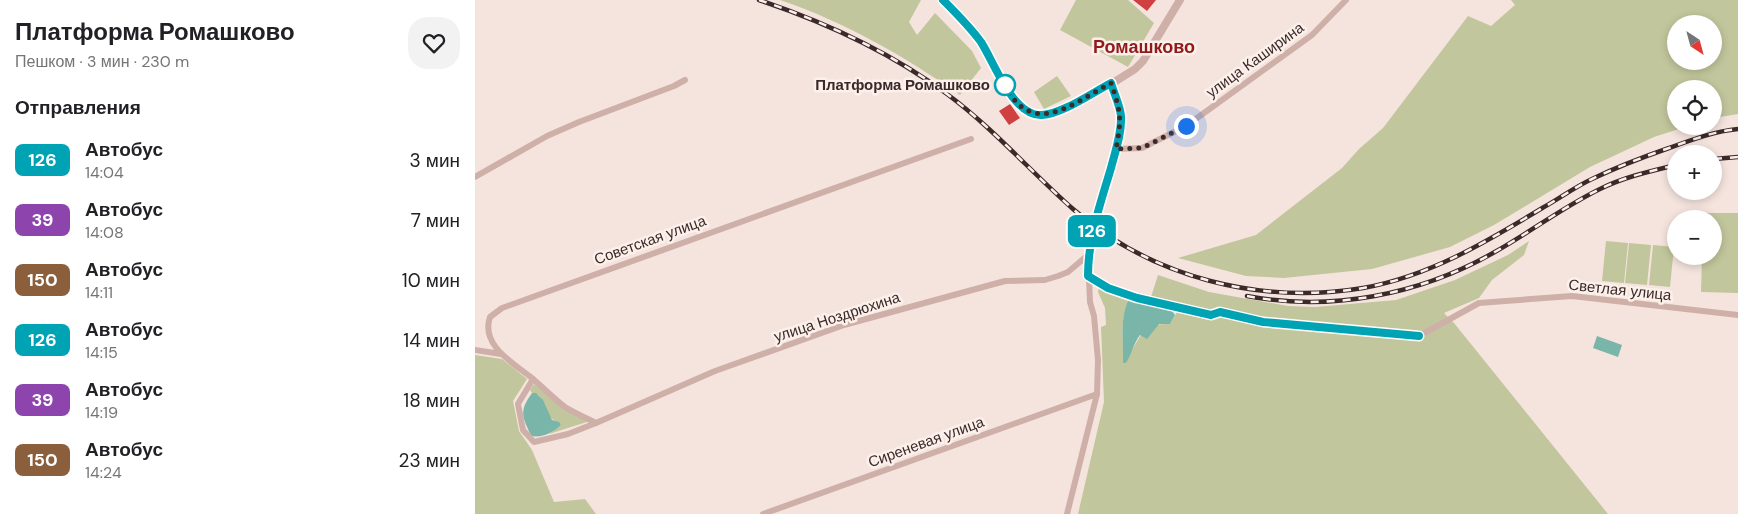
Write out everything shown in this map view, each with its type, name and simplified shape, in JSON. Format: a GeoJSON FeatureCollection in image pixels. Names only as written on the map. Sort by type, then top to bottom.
{"type":"FeatureCollection","features":[{"type":"Feature","properties":{"kind":"street"},"geometry":{"type":"LineString","coordinates":[[943,0],[966,23],[981,42],[1013,98],[1033,114],[1042,116],[1055,112],[1135,69],[1143,61],[1180,0]]}},
{"type":"Feature","properties":{"kind":"street","name":"улица Каширина"},"geometry":{"type":"LineString","coordinates":[[1116,149],[1142,148],[1186,126],[1312,35],[1346,0]]}},
{"type":"Feature","properties":{"kind":"street"},"geometry":{"type":"LineString","coordinates":[[475,177],[547,136],[685,80]]}},
{"type":"Feature","properties":{"kind":"street"},"geometry":{"type":"LineString","coordinates":[[1067,514],[1097,394],[1098,360],[1088,276],[1088,255],[1093,226],[1116,149],[1121,118],[1120,109],[1111,83]]}},
{"type":"Feature","properties":{"kind":"street","name":"Советская улица"},"geometry":{"type":"LineString","coordinates":[[596,423],[565,406],[501,354],[493,344],[489,331],[488,323],[490,317],[502,308],[971,139]]}},
{"type":"Feature","properties":{"kind":"street","name":"улица Ноздрюхина"},"geometry":{"type":"LineString","coordinates":[[533,379],[518,404],[523,430],[534,442],[568,434],[715,371],[844,326],[1005,281],[1045,280],[1067,272],[1088,255]]}},
{"type":"Feature","properties":{"kind":"street","name":"Светлая улица"},"geometry":{"type":"LineString","coordinates":[[1088,276],[1108,288],[1148,302],[1211,315],[1220,312],[1263,322],[1419,336],[1479,303],[1572,296],[1738,315]]}},
{"type":"Feature","properties":{"kind":"street"},"geometry":{"type":"LineString","coordinates":[[475,350],[501,354]]}},
{"type":"Feature","properties":{"kind":"street","name":"Сиреневая улица"},"geometry":{"type":"LineString","coordinates":[[763,514],[1097,394]]}},
{"type":"Feature","properties":{"kind":"green space"},"geometry":{"type":"Polygon","coordinates":[[[780,0],[921,0],[909,22],[917,35],[935,13],[972,51],[981,68],[960,95],[896,54],[851,29],[780,0]]]}},
{"type":"Feature","properties":{"kind":"green space"},"geometry":{"type":"Polygon","coordinates":[[[1076,0],[1128,0],[1154,23],[1128,67],[1060,30],[1076,0]]]}},
{"type":"Feature","properties":{"kind":"green space"},"geometry":{"type":"Polygon","coordinates":[[[1511,0],[1738,0],[1738,114],[1722,117],[1722,80],[1667,80],[1667,133],[1590,167],[1494,225],[1450,247],[1372,269],[1284,278],[1246,276],[1178,258],[1256,235],[1342,168],[1359,149],[1383,128],[1468,16],[1491,26],[1515,5],[1511,0]]]}},
{"type":"Feature","properties":{"kind":"green space"},"geometry":{"type":"Polygon","coordinates":[[[1057,76],[1071,96],[1044,109],[1034,92],[1057,76]]]}},
{"type":"Feature","properties":{"kind":"green space"},"geometry":{"type":"Polygon","coordinates":[[[1722,213],[1738,213],[1738,293],[1701,292],[1702,265],[1722,265],[1722,213]]]}},
{"type":"Feature","properties":{"kind":"green space"},"geometry":{"type":"Polygon","coordinates":[[[1529,241],[1524,255],[1492,280],[1479,298],[1444,313],[1608,514],[1078,514],[1104,402],[1101,327],[1106,325],[1105,308],[1098,292],[1100,282],[1129,299],[1123,322],[1123,363],[1145,331],[1159,324],[1170,324],[1177,312],[1209,320],[1221,316],[1250,323],[1259,319],[1221,308],[1210,310],[1150,300],[1158,275],[1209,292],[1288,306],[1315,307],[1396,300],[1455,280],[1508,255],[1529,241]]]}},
{"type":"Feature","properties":{"kind":"green space"},"geometry":{"type":"Polygon","coordinates":[[[1606,241],[1628,243],[1624,283],[1602,281],[1606,241]]]}},
{"type":"Feature","properties":{"kind":"green space"},"geometry":{"type":"Polygon","coordinates":[[[1629,243],[1651,245],[1647,285],[1625,283],[1629,243]]]}},
{"type":"Feature","properties":{"kind":"green space"},"geometry":{"type":"Polygon","coordinates":[[[1653,245],[1667,246],[1667,265],[1672,265],[1670,287],[1649,285],[1653,245]]]}},
{"type":"Feature","properties":{"kind":"green space"},"geometry":{"type":"Polygon","coordinates":[[[475,355],[502,359],[527,379],[513,401],[519,431],[532,450],[554,502],[585,499],[596,514],[475,514],[475,355]]]}},
{"type":"Feature","properties":{"kind":"green space"},"geometry":{"type":"Polygon","coordinates":[[[534,384],[590,421],[549,434],[561,425],[551,418],[542,399],[530,390],[534,384]]]}},
{"type":"Feature","properties":{"kind":"water"},"geometry":{"type":"Polygon","coordinates":[[[1129,299],[1172,311],[1175,315],[1170,324],[1159,324],[1147,339],[1140,335],[1126,363],[1123,363],[1123,322],[1129,299]]]}},
{"type":"Feature","properties":{"kind":"water"},"geometry":{"type":"Polygon","coordinates":[[[1597,336],[1622,345],[1618,357],[1593,348],[1597,336]]]}},
{"type":"Feature","properties":{"kind":"water"},"geometry":{"type":"Polygon","coordinates":[[[532,393],[536,393],[543,400],[552,420],[559,422],[561,425],[551,433],[543,436],[531,436],[524,419],[523,410],[532,393]]]}},
{"type":"Feature","properties":{"kind":"building"},"geometry":{"type":"Polygon","coordinates":[[[1133,0],[1156,0],[1147,11],[1133,0]]]}},
{"type":"Feature","properties":{"kind":"building"},"geometry":{"type":"Polygon","coordinates":[[[1010,104],[1020,118],[1009,125],[999,111],[1010,104]]]}},
{"type":"Feature","properties":{"kind":"railway"},"geometry":{"type":"LineString","coordinates":[[759,0],[832,28],[880,52],[925,79],[980,121],[1073,209],[1104,233],[1137,253],[1173,269],[1209,281],[1247,289],[1286,293],[1324,292],[1388,283],[1434,266],[1479,245],[1580,185],[1601,175],[1694,139],[1738,129]]}},
{"type":"Feature","properties":{"kind":"railway"},"geometry":{"type":"LineString","coordinates":[[1722,158],[1738,157]]}},
{"type":"Feature","properties":{"kind":"railway"},"geometry":{"type":"LineString","coordinates":[[1247,296],[1310,302],[1342,300],[1373,296],[1435,280],[1465,268],[1493,253],[1586,196],[1618,181],[1667,167]]}},
{"type":"Feature","properties":{"kind":"bus line","name":"126"},"geometry":{"type":"LineString","coordinates":[[943,0],[966,23],[981,42],[1013,98],[1033,114],[1042,116],[1055,112],[1111,83],[1120,109],[1120,127],[1116,149],[1093,226],[1088,255],[1088,276],[1108,288],[1148,302],[1211,315],[1220,312],[1263,322],[1419,336]]}},
{"type":"Feature","properties":{"kind":"place","name":"Платформа Ромашково"},"geometry":{"type":"Point","coordinates":[1005,85]}},
{"type":"Feature","properties":{"kind":"district","name":"Ромашково"},"geometry":{"type":"Point","coordinates":[1144,47]}},
{"type":"Feature","properties":{"kind":"route"},"geometry":{"type":"LineString","coordinates":[[1005,85],[1013,98],[1028,111],[1042,116],[1073,104],[1111,83],[1120,109],[1121,118],[1116,149],[1131,150],[1142,148],[1186,126]]}}]}
